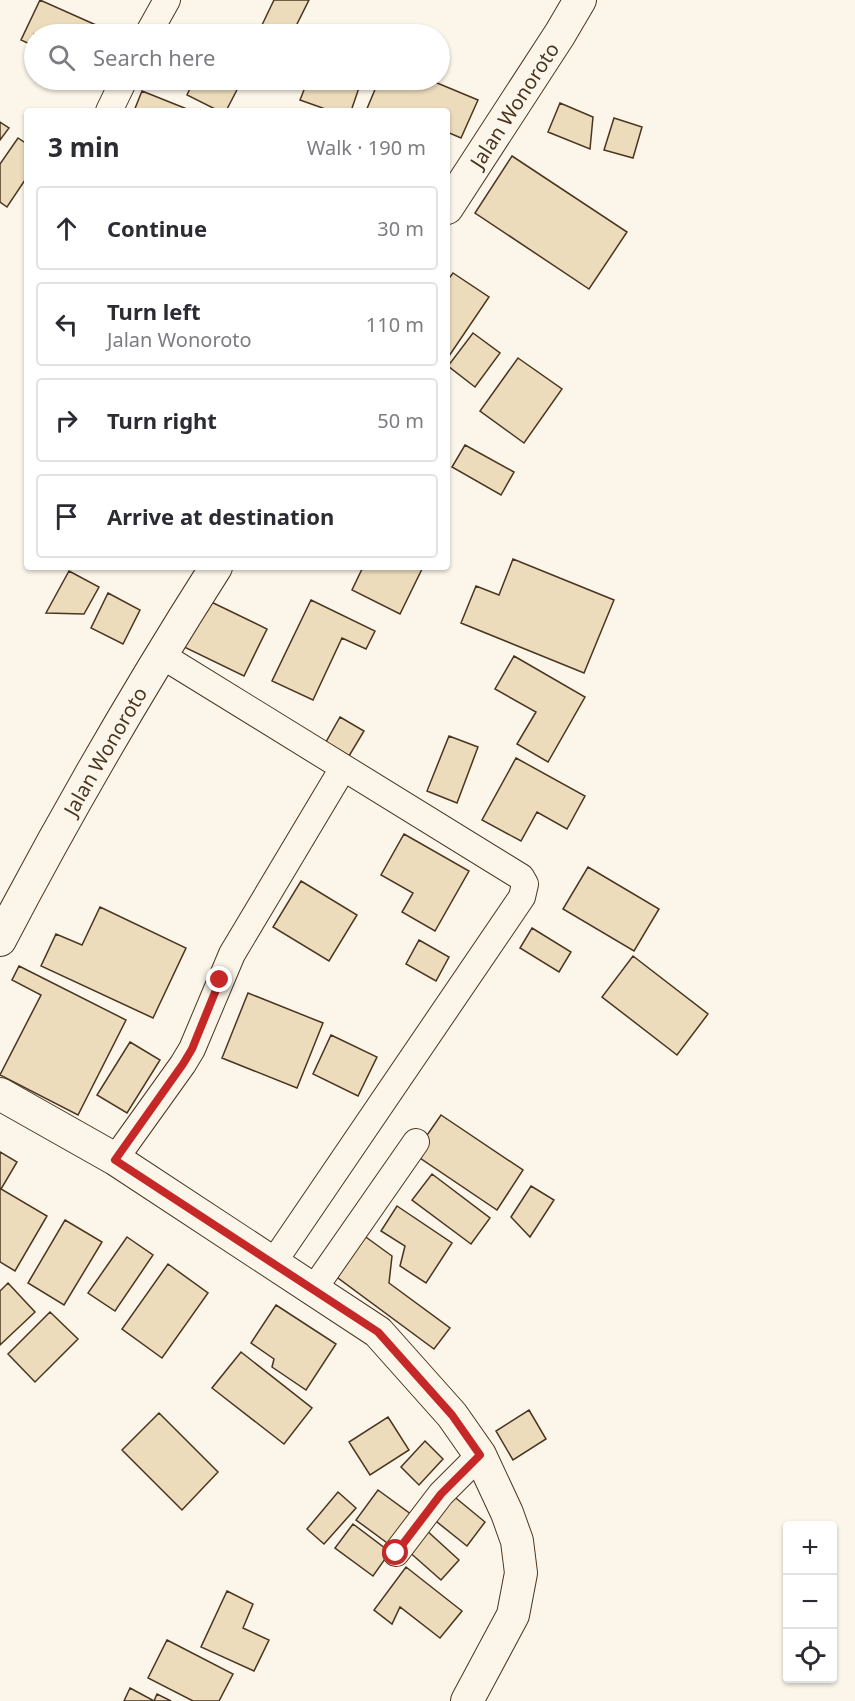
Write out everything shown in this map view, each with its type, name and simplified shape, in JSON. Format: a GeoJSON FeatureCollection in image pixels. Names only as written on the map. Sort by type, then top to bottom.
{"type":"FeatureCollection","features":[{"type":"Feature","properties":{"kind":"street"},"geometry":{"type":"LineString","coordinates":[[154,24],[167,0]]}},
{"type":"Feature","properties":{"kind":"street","name":"Jalan Wonoroto"},"geometry":{"type":"LineString","coordinates":[[450,203],[580,0]]}},
{"type":"Feature","properties":{"kind":"street"},"geometry":{"type":"LineString","coordinates":[[110,108],[119,90]]}},
{"type":"Feature","properties":{"kind":"street","name":"Jalan Wonoroto"},"geometry":{"type":"LineString","coordinates":[[0,940],[48,848],[161,655],[214,570]]}},
{"type":"Feature","properties":{"kind":"street"},"geometry":{"type":"LineString","coordinates":[[161,655],[521,877],[525,884],[522,897],[273,1263]]}},
{"type":"Feature","properties":{"kind":"street"},"geometry":{"type":"LineString","coordinates":[[115,1160],[192,1049],[232,954],[343,768]]}},
{"type":"Feature","properties":{"kind":"street"},"geometry":{"type":"LineString","coordinates":[[0,1095],[115,1160],[378,1332],[452,1415],[480,1455],[507,1513],[517,1541],[521,1573],[513,1614],[466,1701]]}},
{"type":"Feature","properties":{"kind":"street"},"geometry":{"type":"LineString","coordinates":[[313,1290],[416,1142]]}},
{"type":"Feature","properties":{"kind":"street"},"geometry":{"type":"LineString","coordinates":[[396,1553],[441,1494],[480,1455]]}},
{"type":"Feature","properties":{"kind":"building"},"geometry":{"type":"Polygon","coordinates":[[[40,0],[94,24],[29,24],[40,0]]]}},
{"type":"Feature","properties":{"kind":"building"},"geometry":{"type":"Polygon","coordinates":[[[274,0],[309,0],[297,24],[262,24],[274,0]]]}},
{"type":"Feature","properties":{"kind":"building"},"geometry":{"type":"Polygon","coordinates":[[[450,88],[478,100],[461,138],[450,133],[450,108],[367,108],[375,90],[450,88]]]}},
{"type":"Feature","properties":{"kind":"building"},"geometry":{"type":"Polygon","coordinates":[[[189,90],[237,90],[228,108],[213,108],[187,95],[189,90]]]}},
{"type":"Feature","properties":{"kind":"building"},"geometry":{"type":"Polygon","coordinates":[[[304,90],[358,90],[352,108],[323,108],[300,100],[304,90]]]}},
{"type":"Feature","properties":{"kind":"building"},"geometry":{"type":"Polygon","coordinates":[[[142,91],[184,108],[135,108],[142,91]]]}},
{"type":"Feature","properties":{"kind":"building"},"geometry":{"type":"Polygon","coordinates":[[[560,103],[593,117],[590,149],[548,132],[560,103]]]}},
{"type":"Feature","properties":{"kind":"building"},"geometry":{"type":"Polygon","coordinates":[[[614,118],[642,127],[633,158],[604,150],[614,118]]]}},
{"type":"Feature","properties":{"kind":"building"},"geometry":{"type":"Polygon","coordinates":[[[0,122],[9,128],[0,140],[0,122]]]}},
{"type":"Feature","properties":{"kind":"building"},"geometry":{"type":"Polygon","coordinates":[[[18,138],[24,142],[24,182],[7,207],[0,202],[0,164],[18,138]]]}},
{"type":"Feature","properties":{"kind":"building"},"geometry":{"type":"Polygon","coordinates":[[[512,156],[627,232],[589,289],[475,213],[512,156]]]}},
{"type":"Feature","properties":{"kind":"building"},"geometry":{"type":"Polygon","coordinates":[[[453,273],[489,297],[450,355],[450,277],[453,273]]]}},
{"type":"Feature","properties":{"kind":"building"},"geometry":{"type":"Polygon","coordinates":[[[473,333],[500,353],[475,387],[450,368],[450,363],[473,333]]]}},
{"type":"Feature","properties":{"kind":"building"},"geometry":{"type":"Polygon","coordinates":[[[518,358],[562,389],[524,443],[480,411],[518,358]]]}},
{"type":"Feature","properties":{"kind":"building"},"geometry":{"type":"Polygon","coordinates":[[[465,445],[514,472],[501,495],[452,467],[465,445]]]}},
{"type":"Feature","properties":{"kind":"building"},"geometry":{"type":"Polygon","coordinates":[[[513,559],[614,600],[584,673],[461,623],[476,586],[499,595],[513,559]]]}},
{"type":"Feature","properties":{"kind":"building"},"geometry":{"type":"Polygon","coordinates":[[[362,570],[422,570],[400,614],[352,590],[362,570]]]}},
{"type":"Feature","properties":{"kind":"building"},"geometry":{"type":"Polygon","coordinates":[[[69,571],[99,587],[84,614],[46,613],[69,571]]]}},
{"type":"Feature","properties":{"kind":"building"},"geometry":{"type":"Polygon","coordinates":[[[108,593],[140,610],[123,644],[91,628],[108,593]]]}},
{"type":"Feature","properties":{"kind":"building"},"geometry":{"type":"Polygon","coordinates":[[[203,598],[267,629],[244,676],[180,645],[203,598]]]}},
{"type":"Feature","properties":{"kind":"building"},"geometry":{"type":"Polygon","coordinates":[[[311,600],[375,631],[366,649],[342,638],[313,700],[272,681],[311,600]]]}},
{"type":"Feature","properties":{"kind":"building"},"geometry":{"type":"Polygon","coordinates":[[[514,656],[585,697],[548,762],[517,744],[536,712],[495,689],[514,656]]]}},
{"type":"Feature","properties":{"kind":"building"},"geometry":{"type":"Polygon","coordinates":[[[340,717],[364,731],[349,756],[326,742],[340,717]]]}},
{"type":"Feature","properties":{"kind":"building"},"geometry":{"type":"Polygon","coordinates":[[[449,736],[478,747],[457,803],[427,791],[449,736]]]}},
{"type":"Feature","properties":{"kind":"building"},"geometry":{"type":"Polygon","coordinates":[[[516,758],[585,796],[567,829],[537,812],[521,841],[482,820],[516,758]]]}},
{"type":"Feature","properties":{"kind":"building"},"geometry":{"type":"Polygon","coordinates":[[[404,834],[469,871],[435,931],[402,912],[413,893],[381,875],[404,834]]]}},
{"type":"Feature","properties":{"kind":"building"},"geometry":{"type":"Polygon","coordinates":[[[588,867],[659,909],[634,951],[563,909],[588,867]]]}},
{"type":"Feature","properties":{"kind":"building"},"geometry":{"type":"Polygon","coordinates":[[[301,881],[357,915],[329,961],[273,927],[301,881]]]}},
{"type":"Feature","properties":{"kind":"building"},"geometry":{"type":"Polygon","coordinates":[[[100,907],[186,948],[153,1018],[41,966],[56,934],[82,945],[100,907]]]}},
{"type":"Feature","properties":{"kind":"building"},"geometry":{"type":"Polygon","coordinates":[[[532,928],[571,952],[559,972],[520,948],[532,928]]]}},
{"type":"Feature","properties":{"kind":"building"},"geometry":{"type":"Polygon","coordinates":[[[419,940],[449,957],[436,981],[406,964],[419,940]]]}},
{"type":"Feature","properties":{"kind":"building"},"geometry":{"type":"Polygon","coordinates":[[[633,956],[708,1014],[677,1055],[602,997],[633,956]]]}},
{"type":"Feature","properties":{"kind":"building"},"geometry":{"type":"Polygon","coordinates":[[[19,966],[126,1020],[78,1115],[0,1075],[41,995],[12,980],[19,966]]]}},
{"type":"Feature","properties":{"kind":"building"},"geometry":{"type":"Polygon","coordinates":[[[248,993],[323,1023],[297,1088],[222,1058],[248,993]]]}},
{"type":"Feature","properties":{"kind":"building"},"geometry":{"type":"Polygon","coordinates":[[[331,1035],[377,1057],[358,1096],[313,1074],[331,1035]]]}},
{"type":"Feature","properties":{"kind":"building"},"geometry":{"type":"Polygon","coordinates":[[[130,1042],[160,1060],[127,1113],[97,1095],[130,1042]]]}},
{"type":"Feature","properties":{"kind":"building"},"geometry":{"type":"Polygon","coordinates":[[[441,1115],[523,1170],[497,1210],[414,1154],[441,1115]]]}},
{"type":"Feature","properties":{"kind":"building"},"geometry":{"type":"Polygon","coordinates":[[[0,1152],[17,1162],[1,1189],[47,1216],[15,1271],[0,1262],[0,1152]]]}},
{"type":"Feature","properties":{"kind":"building"},"geometry":{"type":"Polygon","coordinates":[[[432,1174],[490,1218],[471,1244],[412,1200],[432,1174]]]}},
{"type":"Feature","properties":{"kind":"building"},"geometry":{"type":"Polygon","coordinates":[[[531,1186],[554,1200],[530,1237],[511,1217],[531,1186]]]}},
{"type":"Feature","properties":{"kind":"building"},"geometry":{"type":"Polygon","coordinates":[[[397,1206],[452,1243],[426,1283],[400,1266],[405,1246],[381,1231],[397,1206]]]}},
{"type":"Feature","properties":{"kind":"building"},"geometry":{"type":"Polygon","coordinates":[[[65,1220],[102,1242],[64,1305],[28,1283],[65,1220]]]}},
{"type":"Feature","properties":{"kind":"building"},"geometry":{"type":"Polygon","coordinates":[[[363,1235],[392,1256],[389,1283],[450,1328],[434,1349],[334,1275],[363,1235]]]}},
{"type":"Feature","properties":{"kind":"building"},"geometry":{"type":"Polygon","coordinates":[[[127,1237],[153,1255],[115,1311],[88,1293],[127,1237]]]}},
{"type":"Feature","properties":{"kind":"building"},"geometry":{"type":"Polygon","coordinates":[[[168,1264],[208,1293],[162,1358],[122,1329],[168,1264]]]}},
{"type":"Feature","properties":{"kind":"building"},"geometry":{"type":"Polygon","coordinates":[[[8,1283],[35,1312],[0,1345],[0,1291],[8,1283]]]}},
{"type":"Feature","properties":{"kind":"building"},"geometry":{"type":"Polygon","coordinates":[[[276,1305],[336,1344],[306,1390],[272,1367],[274,1359],[251,1343],[276,1305]]]}},
{"type":"Feature","properties":{"kind":"building"},"geometry":{"type":"Polygon","coordinates":[[[50,1312],[78,1339],[35,1382],[8,1354],[50,1312]]]}},
{"type":"Feature","properties":{"kind":"building"},"geometry":{"type":"Polygon","coordinates":[[[241,1352],[312,1408],[284,1444],[212,1388],[241,1352]]]}},
{"type":"Feature","properties":{"kind":"building"},"geometry":{"type":"Polygon","coordinates":[[[529,1410],[546,1439],[513,1460],[496,1431],[529,1410]]]}},
{"type":"Feature","properties":{"kind":"building"},"geometry":{"type":"Polygon","coordinates":[[[159,1413],[218,1472],[182,1510],[122,1450],[159,1413]]]}},
{"type":"Feature","properties":{"kind":"building"},"geometry":{"type":"Polygon","coordinates":[[[388,1417],[409,1450],[370,1475],[349,1442],[388,1417]]]}},
{"type":"Feature","properties":{"kind":"building"},"geometry":{"type":"Polygon","coordinates":[[[425,1441],[443,1459],[419,1485],[401,1467],[425,1441]]]}},
{"type":"Feature","properties":{"kind":"building"},"geometry":{"type":"Polygon","coordinates":[[[378,1490],[412,1515],[390,1545],[356,1520],[378,1490]]]}},
{"type":"Feature","properties":{"kind":"building"},"geometry":{"type":"Polygon","coordinates":[[[338,1492],[356,1508],[324,1544],[307,1529],[338,1492]]]}},
{"type":"Feature","properties":{"kind":"building"},"geometry":{"type":"Polygon","coordinates":[[[451,1494],[485,1522],[467,1546],[432,1518],[451,1494]]]}},
{"type":"Feature","properties":{"kind":"building"},"geometry":{"type":"Polygon","coordinates":[[[353,1524],[390,1552],[373,1576],[335,1548],[353,1524]]]}},
{"type":"Feature","properties":{"kind":"building"},"geometry":{"type":"Polygon","coordinates":[[[425,1529],[459,1560],[441,1580],[407,1550],[425,1529]]]}},
{"type":"Feature","properties":{"kind":"building"},"geometry":{"type":"Polygon","coordinates":[[[406,1567],[462,1611],[440,1638],[400,1607],[392,1624],[374,1610],[406,1567]]]}},
{"type":"Feature","properties":{"kind":"building"},"geometry":{"type":"Polygon","coordinates":[[[227,1591],[253,1604],[243,1628],[269,1640],[254,1671],[201,1647],[227,1591]]]}},
{"type":"Feature","properties":{"kind":"building"},"geometry":{"type":"Polygon","coordinates":[[[167,1640],[233,1674],[219,1701],[193,1701],[148,1678],[167,1640]]]}},
{"type":"Feature","properties":{"kind":"building"},"geometry":{"type":"Polygon","coordinates":[[[130,1688],[154,1701],[124,1701],[130,1688]]]}},
{"type":"Feature","properties":{"kind":"building"},"geometry":{"type":"Polygon","coordinates":[[[157,1694],[171,1701],[154,1701],[157,1694]]]}},
{"type":"Feature","properties":{"kind":"route"},"geometry":{"type":"LineString","coordinates":[[220,980],[192,1049],[115,1160],[378,1332],[452,1415],[480,1455],[441,1494],[396,1553]]}}]}
